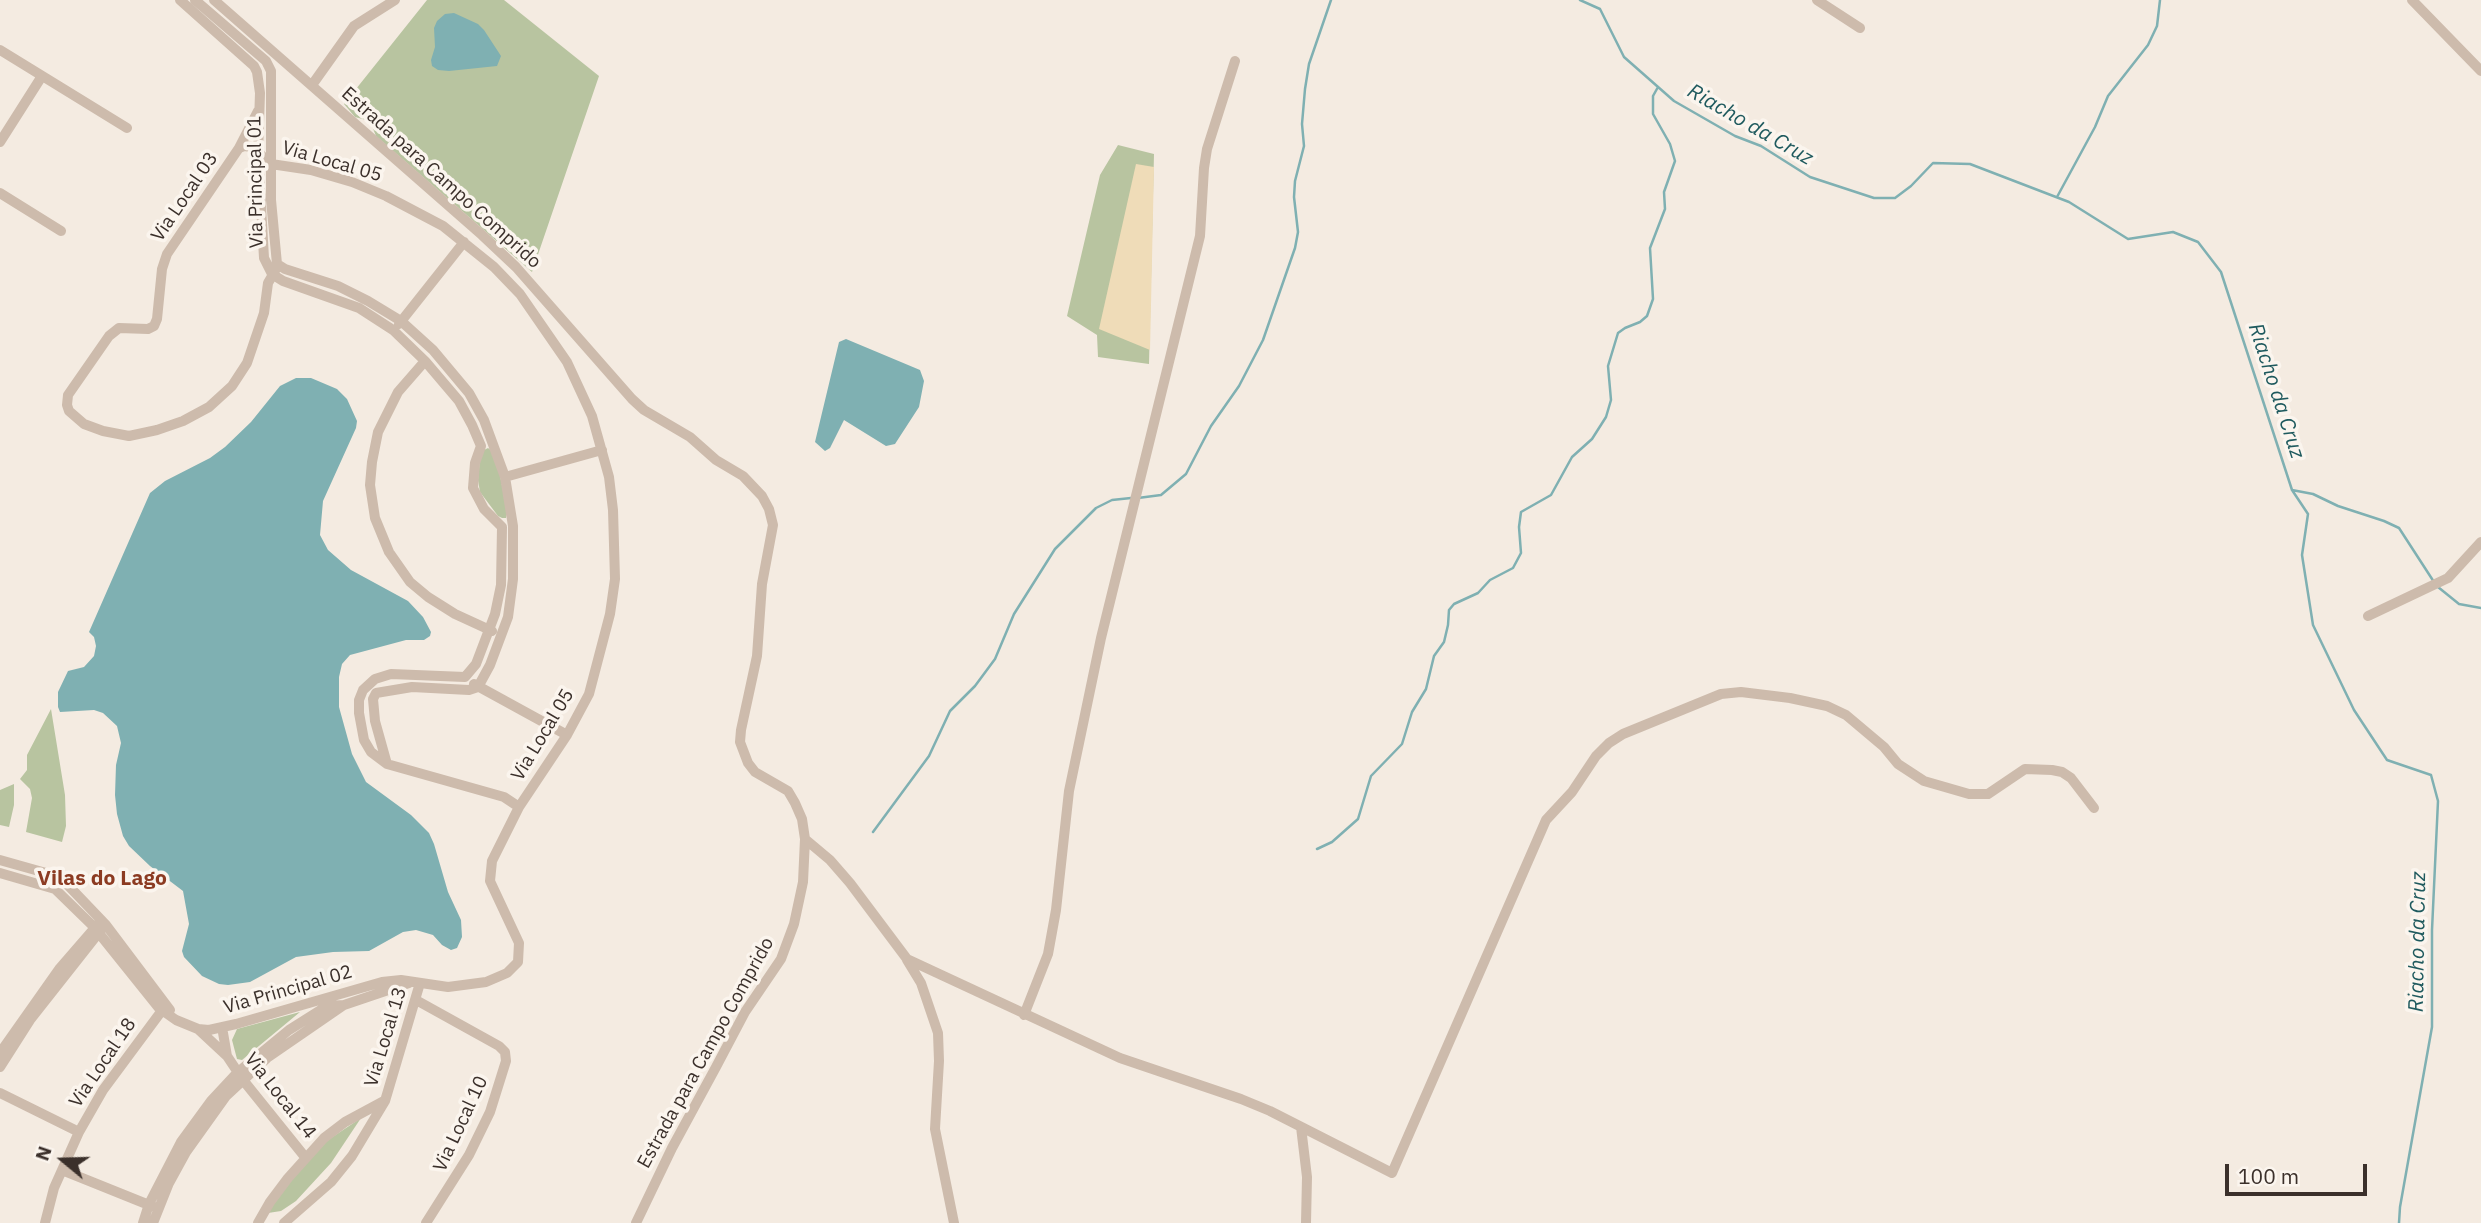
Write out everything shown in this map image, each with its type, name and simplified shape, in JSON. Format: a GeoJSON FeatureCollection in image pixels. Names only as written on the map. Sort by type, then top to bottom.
{"type":"FeatureCollection","features":[{"type":"Feature","properties":{"kind":"street"},"geometry":{"type":"LineString","coordinates":[[180,0],[254,66],[266,61],[195,0]]}},
{"type":"Feature","properties":{"kind":"street","name":"Estrada para Campo Comprido"},"geometry":{"type":"LineString","coordinates":[[214,0],[516,267],[632,399],[644,410],[690,437],[716,460],[743,476],[762,496],[769,509],[773,525],[762,584],[757,656],[740,742],[748,763],[755,772],[788,791],[802,820],[805,839],[803,882],[794,924],[781,958],[733,1034],[672,1148],[636,1223]]}},
{"type":"Feature","properties":{"kind":"street"},"geometry":{"type":"LineString","coordinates":[[312,85],[354,26],[395,0]]}},
{"type":"Feature","properties":{"kind":"street"},"geometry":{"type":"LineString","coordinates":[[1817,0],[1860,28]]}},
{"type":"Feature","properties":{"kind":"street"},"geometry":{"type":"LineString","coordinates":[[2412,0],[2481,71]]}},
{"type":"Feature","properties":{"kind":"street"},"geometry":{"type":"LineString","coordinates":[[0,50],[127,128]]}},
{"type":"Feature","properties":{"kind":"street","name":"Via Principal 01"},"geometry":{"type":"LineString","coordinates":[[266,61],[273,80],[271,164],[276,270]]}},
{"type":"Feature","properties":{"kind":"street"},"geometry":{"type":"LineString","coordinates":[[1024,1015],[1048,954],[1056,910],[1069,791],[1101,638],[1200,236],[1207,149],[1234,61]]}},
{"type":"Feature","properties":{"kind":"street","name":"Via Principal 01"},"geometry":{"type":"LineString","coordinates":[[254,66],[259,81],[258,153],[264,258],[283,281],[359,308],[393,330],[425,361],[458,401],[481,446]]}},
{"type":"Feature","properties":{"kind":"street"},"geometry":{"type":"LineString","coordinates":[[0,142],[42,76]]}},
{"type":"Feature","properties":{"kind":"street","name":"Via Local 03"},"geometry":{"type":"LineString","coordinates":[[260,107],[239,148],[167,254],[162,269],[154,326],[148,329],[116,330],[66,400],[74,416],[84,424],[103,431],[129,436],[157,430],[196,416],[209,407],[240,376],[247,363],[259,332],[276,270]]}},
{"type":"Feature","properties":{"kind":"street","name":"Via Local 03"},"geometry":{"type":"LineString","coordinates":[[239,148],[248,146],[258,153]]}},
{"type":"Feature","properties":{"kind":"street","name":"Via Local 05"},"geometry":{"type":"LineString","coordinates":[[258,153],[271,164],[311,170],[352,182],[417,211],[443,226],[494,267],[511,285],[547,331],[567,362],[582,393],[602,450],[614,510],[615,579],[608,627],[589,694],[567,735],[519,807]]}},
{"type":"Feature","properties":{"kind":"street"},"geometry":{"type":"LineString","coordinates":[[0,193],[61,232]]}},
{"type":"Feature","properties":{"kind":"street"},"geometry":{"type":"LineString","coordinates":[[393,330],[464,242]]}},
{"type":"Feature","properties":{"kind":"street","name":"Via Principal 01"},"geometry":{"type":"LineString","coordinates":[[276,270],[338,286],[401,321],[433,350],[469,393],[494,440],[510,496],[501,585],[489,630],[476,664],[465,677]]}},
{"type":"Feature","properties":{"kind":"street"},"geometry":{"type":"LineString","coordinates":[[425,361],[398,392],[378,432],[370,485],[375,518],[389,552],[410,582],[455,614],[502,635]]}},
{"type":"Feature","properties":{"kind":"street"},"geometry":{"type":"LineString","coordinates":[[494,440],[481,446],[475,463],[473,488],[484,509],[507,526]]}},
{"type":"Feature","properties":{"kind":"street"},"geometry":{"type":"LineString","coordinates":[[505,477],[602,450]]}},
{"type":"Feature","properties":{"kind":"street","name":"Via Principal 01"},"geometry":{"type":"LineString","coordinates":[[478,687],[508,617],[513,579],[507,526]]}},
{"type":"Feature","properties":{"kind":"street"},"geometry":{"type":"LineString","coordinates":[[2368,616],[2448,578],[2481,542]]}},
{"type":"Feature","properties":{"kind":"street"},"geometry":{"type":"LineString","coordinates":[[143,1223],[208,1118],[240,1076],[294,1038],[344,1005],[415,983],[448,986],[486,982],[508,973],[518,962],[519,943],[493,891],[489,871],[519,807],[504,797],[387,764],[366,745],[359,713],[359,700],[363,690],[375,679],[391,674],[465,677],[478,687],[567,735]]}},
{"type":"Feature","properties":{"kind":"street"},"geometry":{"type":"LineString","coordinates":[[375,679],[381,691]]}},
{"type":"Feature","properties":{"kind":"street"},"geometry":{"type":"LineString","coordinates":[[387,764],[375,721],[373,699],[376,693],[412,687],[458,691],[478,687]]}},
{"type":"Feature","properties":{"kind":"street"},"geometry":{"type":"LineString","coordinates":[[907,959],[1120,1058],[1241,1099],[1392,1173],[1546,820],[1572,792],[1596,756],[1622,734],[1688,709],[1704,700],[1721,694],[1741,692],[1827,706],[1861,726],[1898,764],[1924,781],[1969,794],[1988,794],[2025,769],[2052,770],[2071,778],[2094,808]]}},
{"type":"Feature","properties":{"kind":"street"},"geometry":{"type":"LineString","coordinates":[[805,839],[830,860],[850,883],[907,959],[930,1006],[937,1033],[939,1061],[935,1129],[947,1176],[954,1223]]}},
{"type":"Feature","properties":{"kind":"street","name":"Via Principal 02"},"geometry":{"type":"LineString","coordinates":[[0,860],[63,880],[164,1008],[176,1020],[198,1029],[222,1027],[382,982],[401,980],[415,983]]}},
{"type":"Feature","properties":{"kind":"street","name":"Via Principal 02"},"geometry":{"type":"LineString","coordinates":[[0,873],[55,889],[100,926]]}},
{"type":"Feature","properties":{"kind":"street"},"geometry":{"type":"LineString","coordinates":[[0,1053],[60,968],[100,926]]}},
{"type":"Feature","properties":{"kind":"street"},"geometry":{"type":"LineString","coordinates":[[0,1067],[30,1020],[100,926]]}},
{"type":"Feature","properties":{"kind":"street","name":"Via Local 13"},"geometry":{"type":"LineString","coordinates":[[284,1223],[331,1182],[352,1156],[385,1101],[416,1000],[415,983]]}},
{"type":"Feature","properties":{"kind":"street","name":"Via Local 10"},"geometry":{"type":"LineString","coordinates":[[416,1000],[499,1046],[505,1052],[506,1061],[490,1112],[469,1156],[426,1223]]}},
{"type":"Feature","properties":{"kind":"street","name":"Via Local 18"},"geometry":{"type":"LineString","coordinates":[[45,1223],[62,1170],[79,1132],[103,1090],[164,1008]]}},
{"type":"Feature","properties":{"kind":"street","name":"Via Local 14"},"geometry":{"type":"LineString","coordinates":[[222,1027],[227,1056]]}},
{"type":"Feature","properties":{"kind":"street","name":"Via Local 14"},"geometry":{"type":"LineString","coordinates":[[198,1029],[227,1056],[305,1157]]}},
{"type":"Feature","properties":{"kind":"street"},"geometry":{"type":"LineString","coordinates":[[0,1093],[79,1132]]}},
{"type":"Feature","properties":{"kind":"street"},"geometry":{"type":"LineString","coordinates":[[258,1223],[270,1202],[305,1157],[324,1138],[345,1122],[385,1101]]}},
{"type":"Feature","properties":{"kind":"street"},"geometry":{"type":"LineString","coordinates":[[1301,1127],[1307,1177],[1306,1223]]}},
{"type":"Feature","properties":{"kind":"street"},"geometry":{"type":"LineString","coordinates":[[62,1170],[154,1206]]}},
{"type":"Feature","properties":{"kind":"street"},"geometry":{"type":"LineString","coordinates":[[153,1223],[154,1206]]}},
{"type":"Feature","properties":{"kind":"green space"},"geometry":{"type":"Polygon","coordinates":[[[427,0],[504,0],[599,76],[532,272],[376,136],[370,121],[355,117],[344,104],[427,0]]]}},
{"type":"Feature","properties":{"kind":"green space"},"geometry":{"type":"Polygon","coordinates":[[[1118,145],[1154,154],[1149,364],[1098,357],[1097,335],[1067,316],[1100,175],[1118,145]]]}},
{"type":"Feature","properties":{"kind":"green space"},"geometry":{"type":"Polygon","coordinates":[[[488,448],[496,454],[506,518],[498,516],[480,492],[480,458],[488,448]]]}},
{"type":"Feature","properties":{"kind":"green space"},"geometry":{"type":"Polygon","coordinates":[[[51,709],[65,795],[66,826],[62,842],[26,832],[32,798],[30,789],[20,779],[27,770],[27,755],[51,709]]]}},
{"type":"Feature","properties":{"kind":"green space"},"geometry":{"type":"Polygon","coordinates":[[[14,784],[14,805],[9,827],[0,825],[0,790],[14,784]]]}},
{"type":"Feature","properties":{"kind":"green space"},"geometry":{"type":"Polygon","coordinates":[[[300,1012],[242,1060],[237,1059],[232,1040],[237,1029],[300,1012]]]}},
{"type":"Feature","properties":{"kind":"green space"},"geometry":{"type":"Polygon","coordinates":[[[361,1118],[331,1163],[296,1201],[281,1211],[268,1213],[288,1182],[328,1140],[361,1118]]]}},
{"type":"Feature","properties":{"kind":"sand"},"geometry":{"type":"Polygon","coordinates":[[[1136,164],[1154,167],[1150,350],[1099,329],[1136,164]]]}},
{"type":"Feature","properties":{"kind":"water"},"geometry":{"type":"Polygon","coordinates":[[[454,13],[478,24],[484,30],[501,56],[497,66],[449,71],[438,70],[432,66],[434,28],[445,14],[454,13]]]}},
{"type":"Feature","properties":{"kind":"water"},"geometry":{"type":"Polygon","coordinates":[[[846,339],[920,370],[924,381],[919,407],[895,444],[886,446],[844,420],[830,448],[825,451],[815,442],[839,342],[846,339]]]}},
{"type":"Feature","properties":{"kind":"water"},"geometry":{"type":"Polygon","coordinates":[[[296,378],[311,378],[337,389],[347,399],[357,421],[323,501],[320,535],[328,550],[351,570],[408,601],[423,617],[431,632],[424,640],[406,640],[350,655],[342,664],[339,677],[339,707],[352,754],[366,782],[411,815],[429,833],[448,892],[461,920],[462,937],[457,948],[451,950],[433,935],[416,930],[403,932],[369,951],[296,957],[250,982],[219,984],[202,976],[184,957],[182,951],[189,924],[183,891],[150,866],[129,846],[123,836],[115,795],[116,765],[121,743],[117,726],[103,713],[94,710],[60,712],[58,692],[68,671],[84,667],[94,656],[96,646],[94,637],[89,632],[150,493],[165,481],[210,458],[225,447],[251,422],[280,386],[296,378]]]}},
{"type":"Feature","properties":{"kind":"waterway"},"geometry":{"type":"LineString","coordinates":[[1138,498],[1161,495],[1186,474],[1211,426],[1239,386],[1263,340],[1295,248],[1298,232],[1295,181],[1304,146],[1302,124],[1305,89],[1309,64],[1331,0]]}},
{"type":"Feature","properties":{"kind":"waterway","name":"Riacho da Cruz"},"geometry":{"type":"LineString","coordinates":[[1580,0],[1600,9],[1624,57],[1674,101],[1735,136],[1761,146],[1810,177],[1874,198],[1895,198],[1933,163],[1970,164],[2069,202],[2128,239],[2173,232],[2198,242],[2221,272],[2292,490],[2308,514],[2302,555],[2313,625],[2354,710],[2387,760],[2431,775],[2438,801],[2432,930],[2432,1027],[2399,1223]]}},
{"type":"Feature","properties":{"kind":"waterway"},"geometry":{"type":"LineString","coordinates":[[2057,197],[2095,127],[2108,96],[2148,45],[2157,26],[2160,0]]}},
{"type":"Feature","properties":{"kind":"waterway"},"geometry":{"type":"LineString","coordinates":[[1317,849],[1332,842],[1358,819],[1371,776],[1402,744],[1412,712],[1426,689],[1434,656],[1444,642],[1449,610],[1454,604],[1478,593],[1490,580],[1513,568],[1521,553],[1521,512],[1551,495],[1572,457],[1592,439],[1606,417],[1611,400],[1608,366],[1618,333],[1647,316],[1653,299],[1650,248],[1665,209],[1664,192],[1675,161],[1670,144],[1653,114],[1653,96],[1658,87]]}},
{"type":"Feature","properties":{"kind":"waterway"},"geometry":{"type":"LineString","coordinates":[[2292,490],[2313,494],[2399,528],[2434,582]]}},
{"type":"Feature","properties":{"kind":"waterway"},"geometry":{"type":"LineString","coordinates":[[873,832],[929,756],[950,711],[975,686],[995,659],[1014,614],[1055,549],[1096,508],[1112,500],[1131,498]]}},
{"type":"Feature","properties":{"kind":"waterway"},"geometry":{"type":"LineString","coordinates":[[2438,587],[2459,604],[2481,608]]}},
{"type":"Feature","properties":{"kind":"district","name":"Vilas do Lago"},"geometry":{"type":"Point","coordinates":[102,879]}}]}
